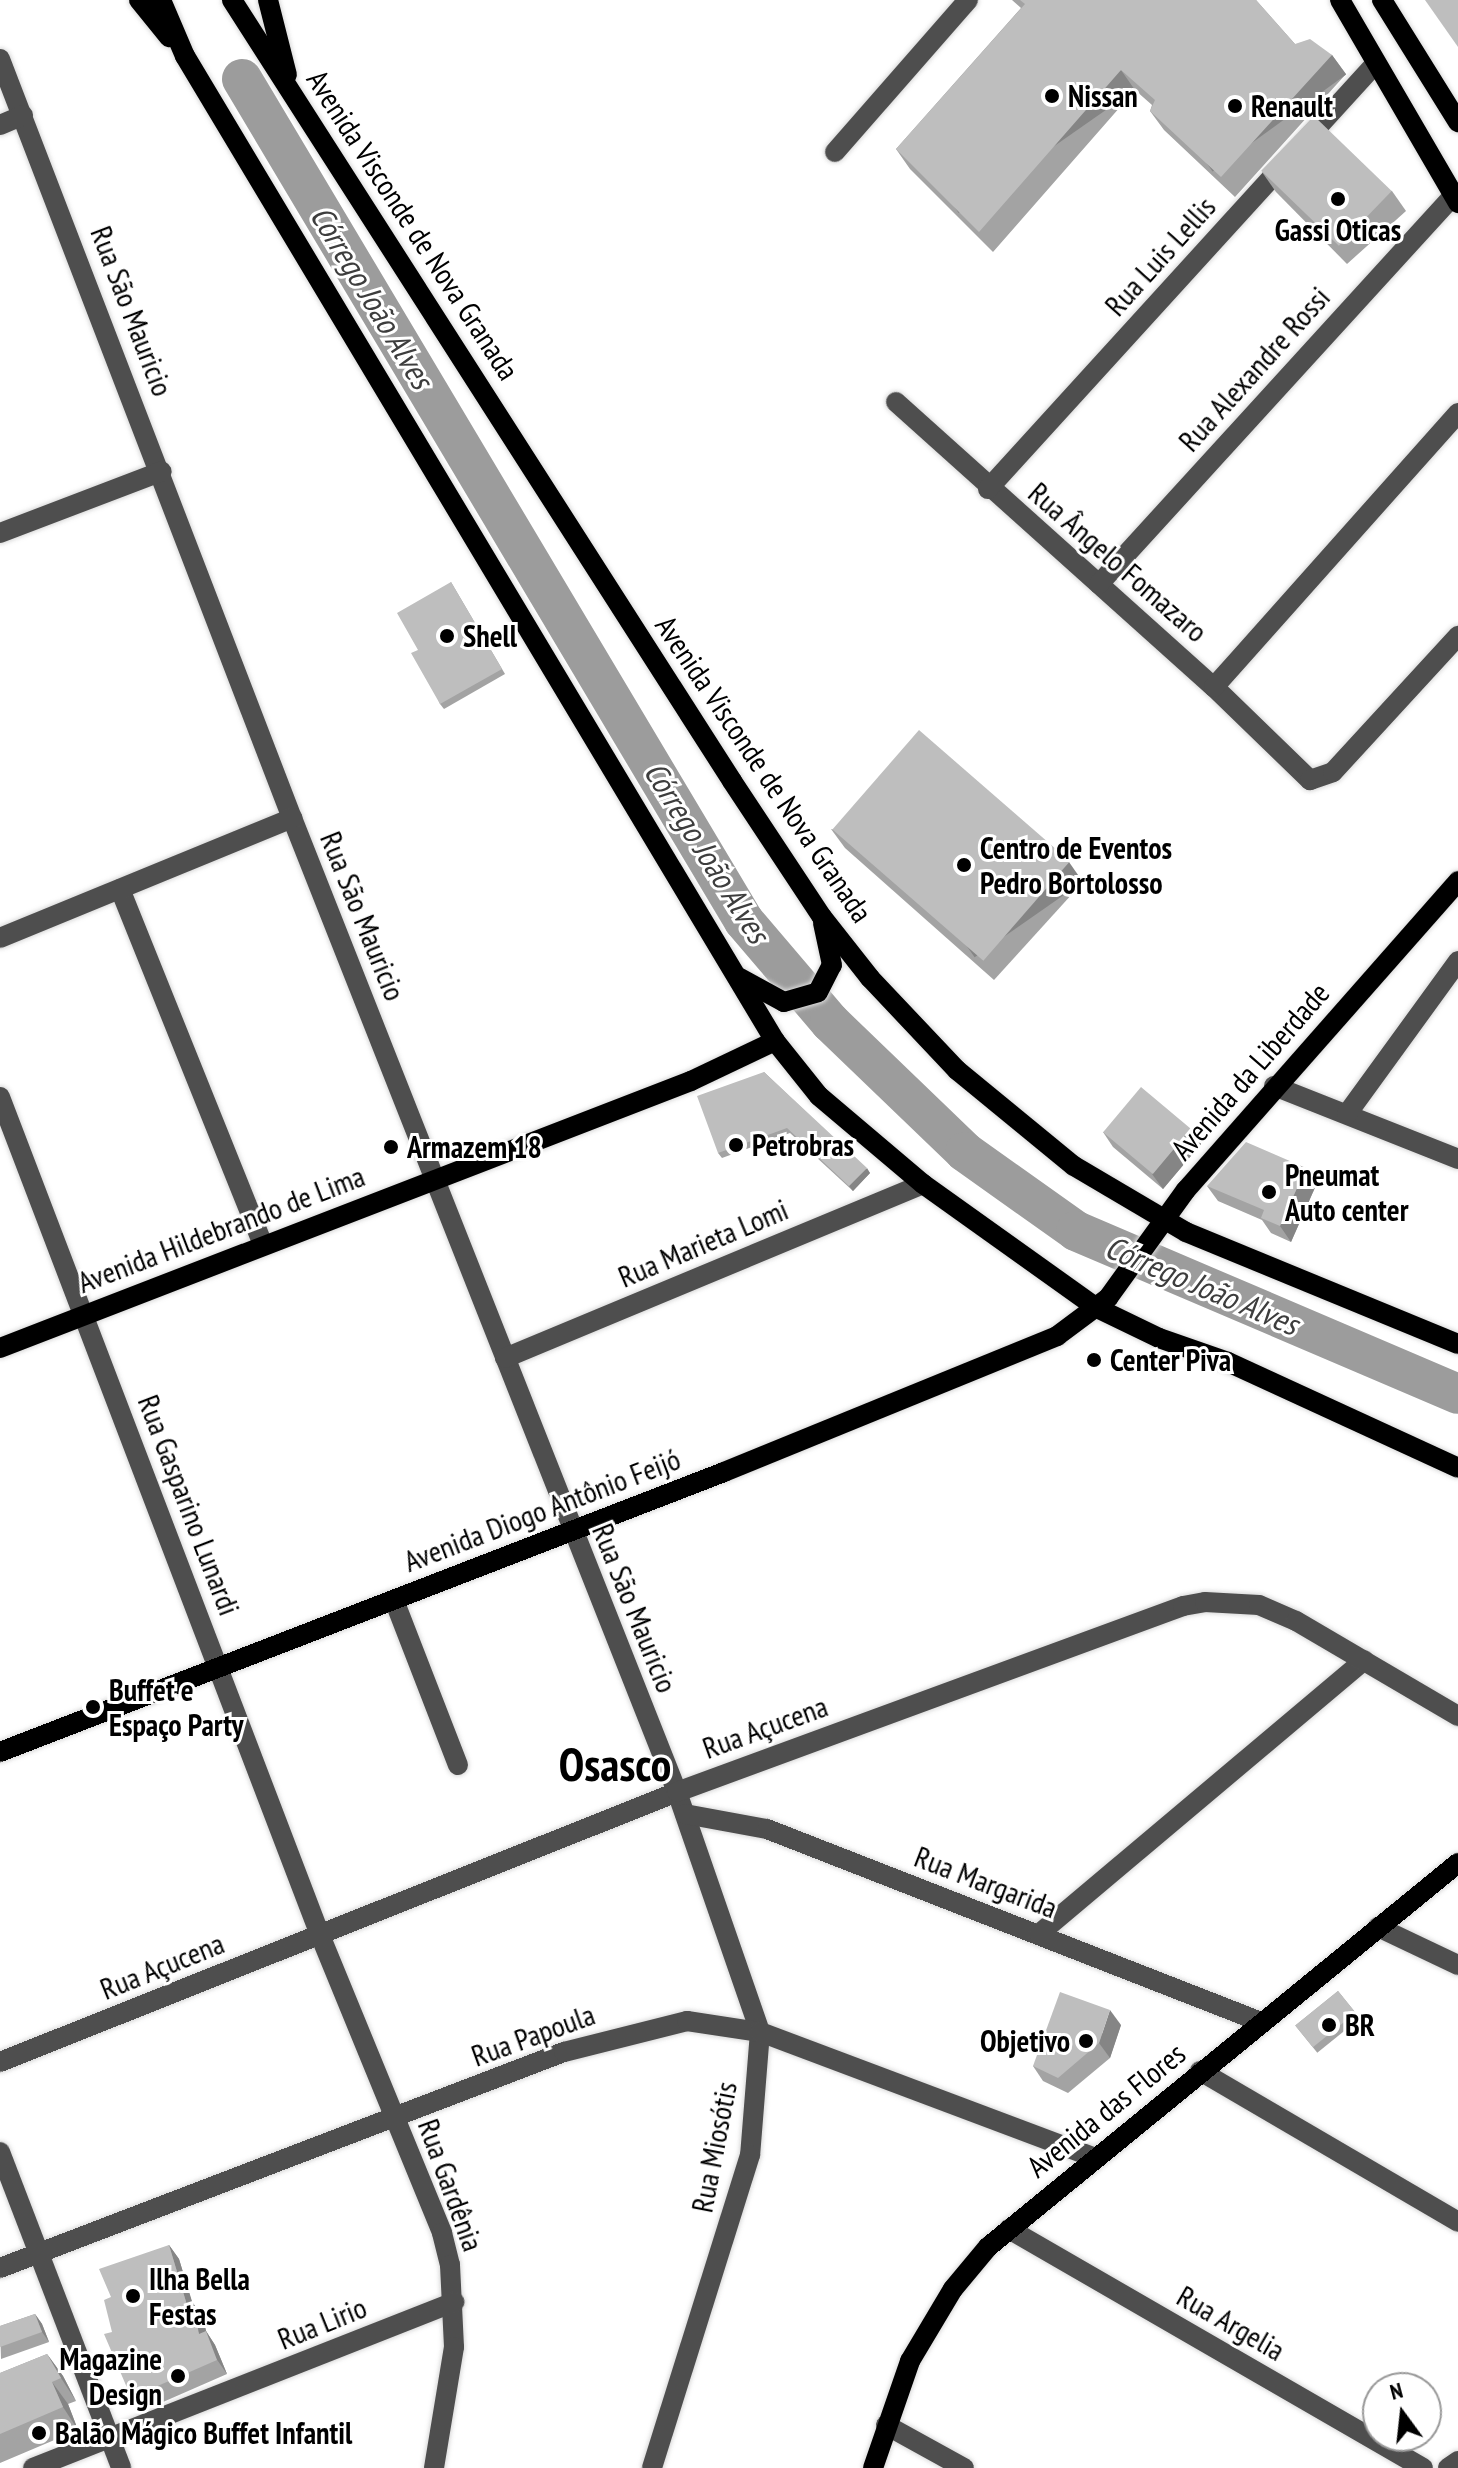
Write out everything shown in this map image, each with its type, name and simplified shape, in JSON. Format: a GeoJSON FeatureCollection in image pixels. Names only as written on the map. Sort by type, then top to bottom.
{"type":"FeatureCollection","features":[{"type":"Feature","properties":{"kind":"main road"},"geometry":{"type":"LineString","coordinates":[[139,0],[185,56]]}},
{"type":"Feature","properties":{"kind":"main road"},"geometry":{"type":"LineString","coordinates":[[161,0],[185,56],[775,1041],[819,1096],[923,1184],[1159,1338],[1228,1362],[1458,1468]]}},
{"type":"Feature","properties":{"kind":"main road","name":"Avenida Visconde de Nova Granada"},"geometry":{"type":"LineString","coordinates":[[232,0],[822,917],[870,978],[957,1070],[1074,1166],[1163,1221],[1458,1344]]}},
{"type":"Feature","properties":{"kind":"main road"},"geometry":{"type":"LineString","coordinates":[[268,0],[291,90]]}},
{"type":"Feature","properties":{"kind":"main road"},"geometry":{"type":"LineString","coordinates":[[1340,0],[1456,199]]}},
{"type":"Feature","properties":{"kind":"main road"},"geometry":{"type":"LineString","coordinates":[[1382,0],[1458,122]]}},
{"type":"Feature","properties":{"kind":"main road","name":"Avenida da Liberdade"},"geometry":{"type":"LineString","coordinates":[[1103,1303],[1163,1221],[1274,1086],[1458,881]]}},
{"type":"Feature","properties":{"kind":"main road"},"geometry":{"type":"LineString","coordinates":[[737,976],[784,1002],[818,992],[831,974],[822,917]]}},
{"type":"Feature","properties":{"kind":"main road","name":"Avenida Hildebrando de Lima"},"geometry":{"type":"LineString","coordinates":[[0,1348],[691,1081],[775,1041]]}},
{"type":"Feature","properties":{"kind":"main road","name":"Avenida Diogo Antônio Feijó"},"geometry":{"type":"LineString","coordinates":[[0,1752],[964,1376],[1057,1336],[1103,1303]]}},
{"type":"Feature","properties":{"kind":"main road","name":"Avenida das Flores"},"geometry":{"type":"LineString","coordinates":[[873,2468],[910,2361],[953,2289],[1009,2229],[1458,1863]]}},
{"type":"Feature","properties":{"kind":"street"},"geometry":{"type":"LineString","coordinates":[[835,152],[968,0]]}},
{"type":"Feature","properties":{"kind":"street","name":"Rua São Mauricio"},"geometry":{"type":"LineString","coordinates":[[0,59],[162,471],[292,818],[677,1792]]}},
{"type":"Feature","properties":{"kind":"street","name":"Rua Luis Lellis"},"geometry":{"type":"LineString","coordinates":[[988,489],[1376,63]]}},
{"type":"Feature","properties":{"kind":"street"},"geometry":{"type":"LineString","coordinates":[[0,125],[23,115]]}},
{"type":"Feature","properties":{"kind":"street","name":"Rua Alexandre Rossi"},"geometry":{"type":"LineString","coordinates":[[1099,584],[1456,199]]}},
{"type":"Feature","properties":{"kind":"street","name":"Rua Ângelo Fomazaro"},"geometry":{"type":"LineString","coordinates":[[896,402],[988,489],[1214,687],[1297,771],[1317,781],[1333,772],[1458,636]]}},
{"type":"Feature","properties":{"kind":"street"},"geometry":{"type":"LineString","coordinates":[[1214,687],[1458,413]]}},
{"type":"Feature","properties":{"kind":"street"},"geometry":{"type":"LineString","coordinates":[[0,533],[162,471]]}},
{"type":"Feature","properties":{"kind":"street"},"geometry":{"type":"LineString","coordinates":[[0,938],[292,818]]}},
{"type":"Feature","properties":{"kind":"street"},"geometry":{"type":"LineString","coordinates":[[120,889],[263,1244]]}},
{"type":"Feature","properties":{"kind":"street"},"geometry":{"type":"LineString","coordinates":[[1347,1114],[1458,961]]}},
{"type":"Feature","properties":{"kind":"street"},"geometry":{"type":"LineString","coordinates":[[1274,1086],[1458,1159]]}},
{"type":"Feature","properties":{"kind":"street","name":"Rua Gasparino Lunardi"},"geometry":{"type":"LineString","coordinates":[[0,1097],[221,1668],[320,1935]]}},
{"type":"Feature","properties":{"kind":"street","name":"Rua Marieta Lomi"},"geometry":{"type":"LineString","coordinates":[[505,1358],[923,1184]]}},
{"type":"Feature","properties":{"kind":"street"},"geometry":{"type":"LineString","coordinates":[[394,1600],[458,1765]]}},
{"type":"Feature","properties":{"kind":"street","name":"Rua Açucena"},"geometry":{"type":"LineString","coordinates":[[0,2062],[677,1792],[1205,1602],[1259,1605],[1364,1660],[1458,1716]]}},
{"type":"Feature","properties":{"kind":"street"},"geometry":{"type":"LineString","coordinates":[[1039,1934],[1364,1660]]}},
{"type":"Feature","properties":{"kind":"street","name":"Rua Miosótis"},"geometry":{"type":"LineString","coordinates":[[652,2468],[750,2155],[760,2032],[677,1792]]}},
{"type":"Feature","properties":{"kind":"street","name":"Rua Margarida"},"geometry":{"type":"LineString","coordinates":[[685,1814],[767,1829],[1261,2022]]}},
{"type":"Feature","properties":{"kind":"street"},"geometry":{"type":"LineString","coordinates":[[1378,1927],[1458,1965]]}},
{"type":"Feature","properties":{"kind":"street","name":"Rua Gardênia"},"geometry":{"type":"LineString","coordinates":[[320,1935],[442,2233],[454,2302],[452,2368],[434,2468]]}},
{"type":"Feature","properties":{"kind":"street","name":"Rua Papoula"},"geometry":{"type":"LineString","coordinates":[[0,2268],[395,2120],[564,2052],[653,2026],[708,2022],[760,2032],[1095,2158]]}},
{"type":"Feature","properties":{"kind":"street"},"geometry":{"type":"LineString","coordinates":[[1200,2071],[1458,2222]]}},
{"type":"Feature","properties":{"kind":"street"},"geometry":{"type":"LineString","coordinates":[[0,2152],[121,2468]]}},
{"type":"Feature","properties":{"kind":"street","name":"Rua Argelia"},"geometry":{"type":"LineString","coordinates":[[1009,2229],[1423,2468]]}},
{"type":"Feature","properties":{"kind":"street","name":"Rua Lirio"},"geometry":{"type":"LineString","coordinates":[[33,2468],[454,2302]]}},
{"type":"Feature","properties":{"kind":"street"},"geometry":{"type":"LineString","coordinates":[[886,2425],[964,2468]]}},
{"type":"Feature","properties":{"kind":"street"},"geometry":{"type":"LineString","coordinates":[[1448,2468],[1458,2461]]}},
{"type":"Feature","properties":{"kind":"building"},"geometry":{"type":"Polygon","coordinates":[[[1020,0],[1256,0],[1295,44],[1310,39],[1332,55],[1221,177],[1150,111],[1155,100],[1121,70],[979,232],[896,149],[1025,4],[1020,0]]]}},
{"type":"Feature","properties":{"kind":"building"},"geometry":{"type":"Polygon","coordinates":[[[1425,0],[1458,0],[1458,47],[1425,0]]]}},
{"type":"Feature","properties":{"kind":"building","name":"Gassi Oticas"},"geometry":{"type":"Polygon","coordinates":[[[1314,116],[1392,191],[1339,246],[1261,171],[1314,116]]]}},
{"type":"Feature","properties":{"kind":"building","name":"Shell"},"geometry":{"type":"Polygon","coordinates":[[[451,582],[502,669],[440,704],[411,653],[418,650],[397,613],[451,582]]]}},
{"type":"Feature","properties":{"kind":"building","name":"Centro de Eventos Pedro Bortolosso"},"geometry":{"type":"Polygon","coordinates":[[[919,730],[1070,861],[983,961],[832,830],[919,730]]]}},
{"type":"Feature","properties":{"kind":"building","name":"Petrobras"},"geometry":{"type":"Polygon","coordinates":[[[764,1072],[867,1168],[849,1186],[787,1128],[718,1153],[697,1096],[764,1072]]]}},
{"type":"Feature","properties":{"kind":"building"},"geometry":{"type":"Polygon","coordinates":[[[1141,1087],[1191,1129],[1153,1174],[1103,1132],[1141,1087]]]}},
{"type":"Feature","properties":{"kind":"building","name":"Pneumat Auto center"},"geometry":{"type":"Polygon","coordinates":[[[1246,1142],[1306,1168],[1280,1226],[1261,1218],[1264,1210],[1207,1186],[1246,1142]]]}},
{"type":"Feature","properties":{"kind":"building","name":"BR"},"geometry":{"type":"Polygon","coordinates":[[[1338,1991],[1356,2013],[1313,2047],[1295,2026],[1338,1991]]]}},
{"type":"Feature","properties":{"kind":"building"},"geometry":{"type":"Polygon","coordinates":[[[1060,1992],[1110,2010],[1099,2043],[1058,2078],[1033,2066],[1060,1992]]]}},
{"type":"Feature","properties":{"kind":"building"},"geometry":{"type":"Polygon","coordinates":[[[169,2245],[187,2305],[193,2303],[199,2334],[206,2331],[217,2360],[137,2395],[128,2390],[104,2334],[112,2332],[104,2300],[111,2297],[99,2269],[169,2245]]]}},
{"type":"Feature","properties":{"kind":"building"},"geometry":{"type":"Polygon","coordinates":[[[35,2314],[42,2332],[0,2347],[0,2326],[35,2314]]]}},
{"type":"Feature","properties":{"kind":"building"},"geometry":{"type":"Polygon","coordinates":[[[47,2354],[61,2378],[52,2382],[63,2407],[0,2434],[0,2373],[47,2354]]]}},
{"type":"Feature","properties":{"kind":"waterway","name":"Córrego João Alves"},"geometry":{"type":"LineString","coordinates":[[242,79],[744,921],[830,1022],[965,1152],[1076,1231],[1458,1394]]}},
{"type":"Feature","properties":{"kind":"place","name":"Nissan"},"geometry":{"type":"Point","coordinates":[1052,96]}},
{"type":"Feature","properties":{"kind":"place","name":"Renault"},"geometry":{"type":"Point","coordinates":[1235,106]}},
{"type":"Feature","properties":{"kind":"place","name":"Gassi Oticas"},"geometry":{"type":"Point","coordinates":[1338,199]}},
{"type":"Feature","properties":{"kind":"place","name":"Shell"},"geometry":{"type":"Point","coordinates":[447,636]}},
{"type":"Feature","properties":{"kind":"place","name":"Centro de Eventos Pedro Bortolosso"},"geometry":{"type":"Point","coordinates":[964,865]}},
{"type":"Feature","properties":{"kind":"place","name":"Petrobras"},"geometry":{"type":"Point","coordinates":[736,1145]}},
{"type":"Feature","properties":{"kind":"place","name":"Armazem 18"},"geometry":{"type":"Point","coordinates":[391,1147]}},
{"type":"Feature","properties":{"kind":"place","name":"Pneumat Auto center"},"geometry":{"type":"Point","coordinates":[1269,1192]}},
{"type":"Feature","properties":{"kind":"place","name":"Center Piva"},"geometry":{"type":"Point","coordinates":[1094,1360]}},
{"type":"Feature","properties":{"kind":"place","name":"Buffet e Espaço Party"},"geometry":{"type":"Point","coordinates":[93,1707]}},
{"type":"Feature","properties":{"kind":"place","name":"BR"},"geometry":{"type":"Point","coordinates":[1329,2025]}},
{"type":"Feature","properties":{"kind":"place","name":"Objetivo"},"geometry":{"type":"Point","coordinates":[1086,2041]}},
{"type":"Feature","properties":{"kind":"place","name":"Ilha Bella Festas"},"geometry":{"type":"Point","coordinates":[133,2296]}},
{"type":"Feature","properties":{"kind":"place","name":"Magazine Design"},"geometry":{"type":"Point","coordinates":[178,2376]}},
{"type":"Feature","properties":{"kind":"place","name":"Balão Mágico Buffet Infantil"},"geometry":{"type":"Point","coordinates":[39,2433]}},
{"type":"Feature","properties":{"kind":"district","name":"Osasco"},"geometry":{"type":"Point","coordinates":[615,1764]}}]}
